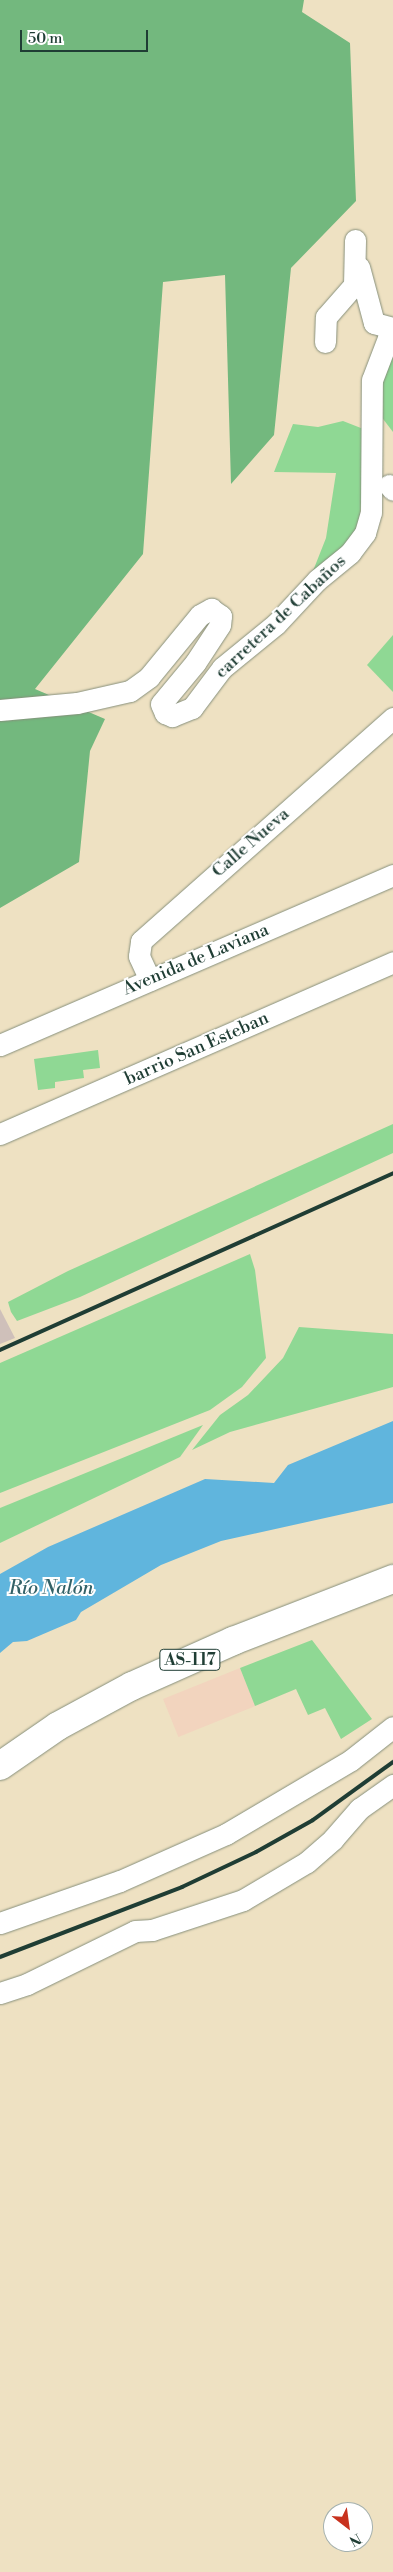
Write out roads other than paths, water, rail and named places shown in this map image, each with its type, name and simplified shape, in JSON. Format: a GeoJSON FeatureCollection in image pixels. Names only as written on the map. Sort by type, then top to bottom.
{"type":"FeatureCollection","features":[{"type":"Feature","properties":{"kind":"main road","name":"AS-117"},"geometry":{"type":"LineString","coordinates":[[0,1766],[58,1726],[132,1686],[233,1641],[393,1579]]}},
{"type":"Feature","properties":{"kind":"street"},"geometry":{"type":"LineString","coordinates":[[325,342],[326,317],[354,286],[355,240],[362,286],[374,322],[393,328]]}},
{"type":"Feature","properties":{"kind":"street","name":"carretera de Cabaños"},"geometry":{"type":"LineString","coordinates":[[0,710],[77,703],[130,691],[149,677],[200,616],[210,609],[221,616],[220,625],[195,663],[161,704],[165,714],[172,716],[192,708],[222,668],[276,624],[317,580],[350,553],[365,533],[371,512],[372,380],[388,338],[393,333]]}},
{"type":"Feature","properties":{"kind":"street","name":"Calle Nueva"},"geometry":{"type":"LineString","coordinates":[[150,980],[139,956],[141,941],[393,718]]}},
{"type":"Feature","properties":{"kind":"street","name":"Avenida de Laviana"},"geometry":{"type":"LineString","coordinates":[[0,1045],[393,876]]}},
{"type":"Feature","properties":{"kind":"street","name":"barrio San Esteban"},"geometry":{"type":"LineString","coordinates":[[0,1134],[393,962]]}},
{"type":"Feature","properties":{"kind":"street"},"geometry":{"type":"LineString","coordinates":[[0,1922],[120,1881],[226,1834],[351,1760],[393,1727]]}},
{"type":"Feature","properties":{"kind":"street"},"geometry":{"type":"LineString","coordinates":[[0,1993],[27,1984],[134,1930],[152,1930],[243,1900],[307,1862],[333,1839],[359,1809],[393,1785]]}},
{"type":"Feature","properties":{"kind":"water","name":"Río Nalón"},"geometry":{"type":"Polygon","coordinates":[[[393,1421],[393,1503],[221,1541],[161,1565],[81,1612],[76,1620],[27,1641],[13,1642],[0,1653],[0,1574],[48,1547],[205,1479],[274,1483],[288,1465],[393,1421]]]}},
{"type":"Feature","properties":{"kind":"railway"},"geometry":{"type":"LineString","coordinates":[[0,1350],[393,1173]]}},
{"type":"Feature","properties":{"kind":"railway"},"geometry":{"type":"LineString","coordinates":[[0,1957],[182,1887],[256,1852],[313,1820],[393,1762]]}}]}
